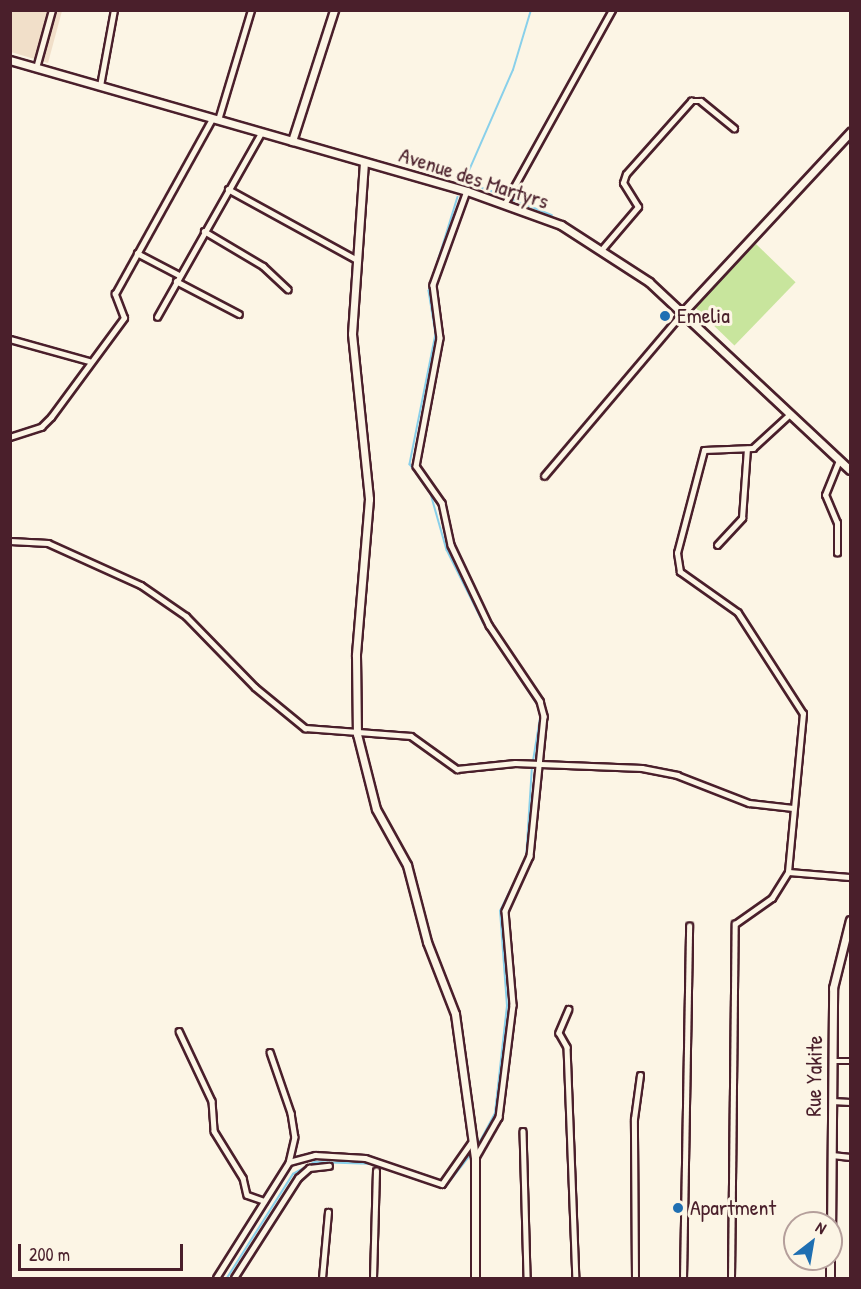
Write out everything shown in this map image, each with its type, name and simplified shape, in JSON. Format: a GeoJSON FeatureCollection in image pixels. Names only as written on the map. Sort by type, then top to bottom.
{"type":"FeatureCollection","features":[{"type":"Feature","properties":{"kind":"street"},"geometry":{"type":"LineString","coordinates":[[36,68],[52,10]]}},
{"type":"Feature","properties":{"kind":"street"},"geometry":{"type":"LineString","coordinates":[[100,86],[114,10]]}},
{"type":"Feature","properties":{"kind":"street"},"geometry":{"type":"LineString","coordinates":[[10,438],[42,426],[124,318],[114,296],[215,119],[251,10]]}},
{"type":"Feature","properties":{"kind":"street"},"geometry":{"type":"LineString","coordinates":[[292,141],[334,10]]}},
{"type":"Feature","properties":{"kind":"street"},"geometry":{"type":"LineString","coordinates":[[505,204],[612,10]]}},
{"type":"Feature","properties":{"kind":"street","name":"Avenue des Martyrs"},"geometry":{"type":"LineString","coordinates":[[10,60],[467,191],[505,204],[603,248],[683,312],[850,470]]}},
{"type":"Feature","properties":{"kind":"street"},"geometry":{"type":"LineString","coordinates":[[603,248],[638,207],[623,183],[626,174],[691,101],[701,101],[734,128]]}},
{"type":"Feature","properties":{"kind":"street"},"geometry":{"type":"LineString","coordinates":[[544,476],[683,312],[850,132]]}},
{"type":"Feature","properties":{"kind":"street"},"geometry":{"type":"LineString","coordinates":[[157,317],[261,133]]}},
{"type":"Feature","properties":{"kind":"street"},"geometry":{"type":"LineString","coordinates":[[364,162],[352,342],[369,499],[358,631],[357,734],[375,809],[407,865],[427,942],[455,1014],[471,1146],[475,1159],[475,1278]]}},
{"type":"Feature","properties":{"kind":"street"},"geometry":{"type":"LineString","coordinates":[[228,189],[359,261]]}},
{"type":"Feature","properties":{"kind":"street"},"geometry":{"type":"LineString","coordinates":[[467,191],[433,285],[440,338],[416,466],[442,503],[451,545],[489,625],[540,701],[544,716],[536,765],[530,856],[505,911],[513,1005],[499,1117],[475,1159]]}},
{"type":"Feature","properties":{"kind":"street"},"geometry":{"type":"LineString","coordinates":[[204,231],[263,266],[288,289]]}},
{"type":"Feature","properties":{"kind":"street"},"geometry":{"type":"LineString","coordinates":[[137,253],[179,275]]}},
{"type":"Feature","properties":{"kind":"street"},"geometry":{"type":"LineString","coordinates":[[176,281],[239,314]]}},
{"type":"Feature","properties":{"kind":"street"},"geometry":{"type":"LineString","coordinates":[[10,339],[89,362]]}},
{"type":"Feature","properties":{"kind":"street"},"geometry":{"type":"LineString","coordinates":[[731,1278],[735,924],[743,913],[772,898],[788,872],[802,708],[764,659],[738,613],[687,578],[677,564],[704,450],[747,449],[761,444],[790,414]]}},
{"type":"Feature","properties":{"kind":"street"},"geometry":{"type":"LineString","coordinates":[[717,545],[742,518],[747,449]]}},
{"type":"Feature","properties":{"kind":"street"},"geometry":{"type":"LineString","coordinates":[[837,553],[837,523],[825,495],[839,460]]}},
{"type":"Feature","properties":{"kind":"street"},"geometry":{"type":"LineString","coordinates":[[10,541],[48,543],[141,585],[186,616],[301,726],[357,734],[411,736],[457,769],[528,764],[642,768],[677,775],[749,803],[793,808]]}},
{"type":"Feature","properties":{"kind":"street"},"geometry":{"type":"LineString","coordinates":[[788,872],[850,877]]}},
{"type":"Feature","properties":{"kind":"street","name":"Rue Yakite"},"geometry":{"type":"LineString","coordinates":[[831,1211],[833,988],[850,920]]}},
{"type":"Feature","properties":{"kind":"street"},"geometry":{"type":"LineString","coordinates":[[683,1278],[688,926]]}},
{"type":"Feature","properties":{"kind":"street"},"geometry":{"type":"LineString","coordinates":[[569,1009],[559,1033],[567,1047],[576,1278]]}},
{"type":"Feature","properties":{"kind":"street"},"geometry":{"type":"LineString","coordinates":[[179,1031],[212,1101],[214,1131],[243,1178],[247,1195],[264,1201]]}},
{"type":"Feature","properties":{"kind":"street"},"geometry":{"type":"LineString","coordinates":[[216,1278],[289,1162],[295,1137],[291,1113],[270,1052]]}},
{"type":"Feature","properties":{"kind":"street"},"geometry":{"type":"LineString","coordinates":[[832,1060],[850,1061]]}},
{"type":"Feature","properties":{"kind":"street"},"geometry":{"type":"LineString","coordinates":[[635,1278],[634,1119],[640,1075]]}},
{"type":"Feature","properties":{"kind":"street"},"geometry":{"type":"LineString","coordinates":[[832,1101],[850,1102]]}},
{"type":"Feature","properties":{"kind":"street"},"geometry":{"type":"LineString","coordinates":[[523,1131],[527,1278]]}},
{"type":"Feature","properties":{"kind":"street"},"geometry":{"type":"LineString","coordinates":[[289,1162],[315,1155],[375,1160],[442,1184],[471,1146]]}},
{"type":"Feature","properties":{"kind":"street"},"geometry":{"type":"LineString","coordinates":[[832,1155],[850,1157]]}},
{"type":"Feature","properties":{"kind":"street"},"geometry":{"type":"LineString","coordinates":[[234,1278],[298,1178],[309,1168],[329,1166]]}},
{"type":"Feature","properties":{"kind":"street"},"geometry":{"type":"LineString","coordinates":[[373,1278],[376,1171]]}},
{"type":"Feature","properties":{"kind":"street"},"geometry":{"type":"LineString","coordinates":[[322,1278],[328,1212]]}},
{"type":"Feature","properties":{"kind":"shaded area"},"geometry":{"type":"Polygon","coordinates":[[[10,11],[62,11],[48,63],[11,52],[10,11]]]}},
{"type":"Feature","properties":{"kind":"green space"},"geometry":{"type":"Polygon","coordinates":[[[756,244],[796,282],[734,346],[695,307],[756,244]]]}},
{"type":"Feature","properties":{"kind":"waterway"},"geometry":{"type":"LineString","coordinates":[[504,196],[464,182],[513,70],[531,10]]}},
{"type":"Feature","properties":{"kind":"waterway"},"geometry":{"type":"LineString","coordinates":[[458,197],[429,291],[436,334],[410,464],[431,494],[447,550],[483,622],[540,708]]}},
{"type":"Feature","properties":{"kind":"waterway"},"geometry":{"type":"LineString","coordinates":[[512,199],[552,215]]}},
{"type":"Feature","properties":{"kind":"waterway"},"geometry":{"type":"LineString","coordinates":[[533,761],[541,712]]}},
{"type":"Feature","properties":{"kind":"waterway"},"geometry":{"type":"LineString","coordinates":[[477,1147],[495,1113],[507,1006],[500,911],[526,859],[532,766]]}},
{"type":"Feature","properties":{"kind":"waterway"},"geometry":{"type":"LineString","coordinates":[[423,1180],[446,1186],[472,1153]]}},
{"type":"Feature","properties":{"kind":"waterway"},"geometry":{"type":"LineString","coordinates":[[227,1278],[293,1174],[315,1162],[376,1164]]}},
{"type":"Feature","properties":{"kind":"place","name":"Emelia"},"geometry":{"type":"Point","coordinates":[665,316]}},
{"type":"Feature","properties":{"kind":"place","name":"Apartment"},"geometry":{"type":"Point","coordinates":[678,1208]}}]}
